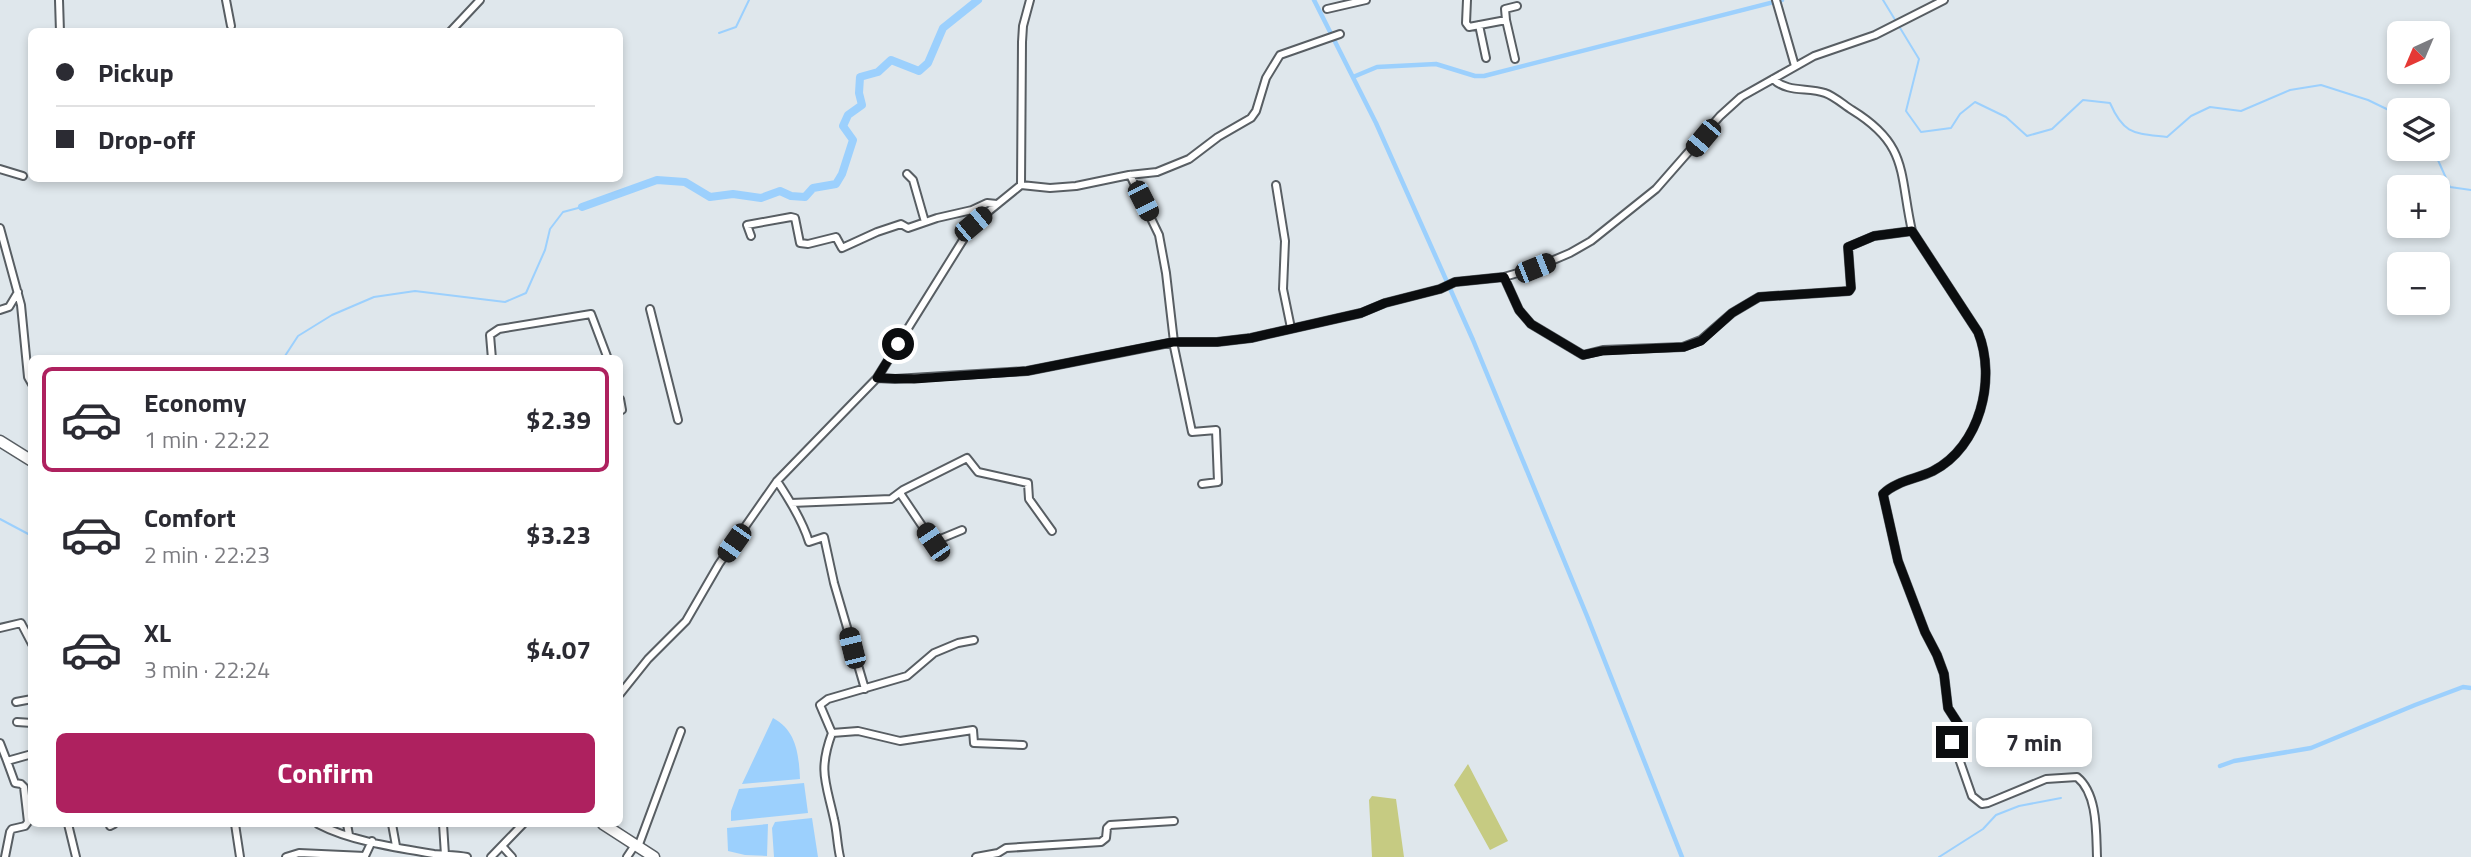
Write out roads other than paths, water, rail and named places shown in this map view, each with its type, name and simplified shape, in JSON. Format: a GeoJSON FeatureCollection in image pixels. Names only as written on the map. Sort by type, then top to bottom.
{"type":"FeatureCollection","features":[{"type":"Feature","properties":{"kind":"highway"},"geometry":{"type":"LineString","coordinates":[[0,441],[28,458]]}},
{"type":"Feature","properties":{"kind":"highway"},"geometry":{"type":"LineString","coordinates":[[608,827],[654,857]]}},
{"type":"Feature","properties":{"kind":"street"},"geometry":{"type":"LineString","coordinates":[[59,0],[60,28]]}},
{"type":"Feature","properties":{"kind":"street"},"geometry":{"type":"LineString","coordinates":[[226,0],[230,26]]}},
{"type":"Feature","properties":{"kind":"street"},"geometry":{"type":"LineString","coordinates":[[454,28],[480,0]]}},
{"type":"Feature","properties":{"kind":"street"},"geometry":{"type":"LineString","coordinates":[[1021,186],[1023,26],[1030,0]]}},
{"type":"Feature","properties":{"kind":"street"},"geometry":{"type":"LineString","coordinates":[[1327,9],[1366,0]]}},
{"type":"Feature","properties":{"kind":"street"},"geometry":{"type":"LineString","coordinates":[[1467,0],[1467,25],[1506,20]]}},
{"type":"Feature","properties":{"kind":"street"},"geometry":{"type":"LineString","coordinates":[[877,378],[1027,371],[1174,342],[1229,341],[1361,313],[1455,282],[1504,277],[1551,262],[1591,241],[1668,178],[1741,97],[1814,56],[1875,35],[1944,0]]}},
{"type":"Feature","properties":{"kind":"street"},"geometry":{"type":"LineString","coordinates":[[1777,3],[1795,66]]}},
{"type":"Feature","properties":{"kind":"street"},"geometry":{"type":"LineString","coordinates":[[1515,58],[1505,9],[1517,6]]}},
{"type":"Feature","properties":{"kind":"street"},"geometry":{"type":"LineString","coordinates":[[1479,25],[1486,58]]}},
{"type":"Feature","properties":{"kind":"street"},"geometry":{"type":"LineString","coordinates":[[623,690],[648,659],[686,621],[719,564],[777,481],[877,378],[973,224],[1021,186],[1076,186],[1157,172],[1182,162],[1251,118],[1266,78],[1280,55],[1339,34]]}},
{"type":"Feature","properties":{"kind":"street"},"geometry":{"type":"LineString","coordinates":[[1773,79],[1787,88],[1826,93],[1867,119],[1887,137],[1902,171],[1912,231],[1978,332],[1982,343],[1986,382],[1976,420],[1954,457],[1934,470],[1892,487],[1883,494],[1898,561],[1944,674],[1948,708],[1959,725],[1951,736],[1972,796],[1982,804],[2001,799],[2046,779],[2069,776],[2081,780],[2093,808],[2097,857]]}},
{"type":"Feature","properties":{"kind":"street"},"geometry":{"type":"LineString","coordinates":[[0,169],[23,176]]}},
{"type":"Feature","properties":{"kind":"street"},"geometry":{"type":"LineString","coordinates":[[907,174],[913,180],[925,222]]}},
{"type":"Feature","properties":{"kind":"street"},"geometry":{"type":"LineString","coordinates":[[1130,175],[1158,235],[1167,273],[1174,342],[1192,432],[1216,430],[1218,482],[1202,484]]}},
{"type":"Feature","properties":{"kind":"street"},"geometry":{"type":"LineString","coordinates":[[1276,185],[1284,241],[1283,289],[1291,328]]}},
{"type":"Feature","properties":{"kind":"street"},"geometry":{"type":"LineString","coordinates":[[751,236],[747,225],[791,217],[795,218],[800,243],[808,244],[836,237],[842,248],[901,224],[908,228],[972,210],[987,203],[997,204]]}},
{"type":"Feature","properties":{"kind":"street"},"geometry":{"type":"LineString","coordinates":[[0,228],[18,292],[28,377]]}},
{"type":"Feature","properties":{"kind":"street"},"geometry":{"type":"LineString","coordinates":[[1504,277],[1519,310],[1531,324],[1579,354],[1668,349],[1701,341],[1732,313],[1759,297],[1849,291],[1848,247],[1874,236],[1912,231]]}},
{"type":"Feature","properties":{"kind":"street"},"geometry":{"type":"LineString","coordinates":[[0,310],[9,307],[18,292]]}},
{"type":"Feature","properties":{"kind":"street"},"geometry":{"type":"LineString","coordinates":[[650,309],[678,420]]}},
{"type":"Feature","properties":{"kind":"street"},"geometry":{"type":"LineString","coordinates":[[492,355],[491,335],[499,329],[591,314],[606,355]]}},
{"type":"Feature","properties":{"kind":"street"},"geometry":{"type":"LineString","coordinates":[[791,503],[891,499],[967,458],[978,472],[1028,483],[1029,499],[1052,531]]}},
{"type":"Feature","properties":{"kind":"street"},"geometry":{"type":"LineString","coordinates":[[777,481],[800,524],[805,528],[809,542],[824,537],[834,583],[865,689]]}},
{"type":"Feature","properties":{"kind":"street"},"geometry":{"type":"LineString","coordinates":[[900,493],[933,542],[962,530]]}},
{"type":"Feature","properties":{"kind":"street"},"geometry":{"type":"LineString","coordinates":[[0,628],[21,623],[28,636]]}},
{"type":"Feature","properties":{"kind":"street"},"geometry":{"type":"LineString","coordinates":[[840,857],[835,823],[823,780],[825,751],[832,733],[820,705],[828,699],[907,676],[934,653],[974,640]]}},
{"type":"Feature","properties":{"kind":"street"},"geometry":{"type":"LineString","coordinates":[[16,702],[28,700]]}},
{"type":"Feature","properties":{"kind":"street"},"geometry":{"type":"LineString","coordinates":[[17,723],[28,723]]}},
{"type":"Feature","properties":{"kind":"street"},"geometry":{"type":"LineString","coordinates":[[832,733],[858,731],[900,741],[973,730],[974,743],[1024,746]]}},
{"type":"Feature","properties":{"kind":"street"},"geometry":{"type":"LineString","coordinates":[[627,857],[636,846],[681,731]]}},
{"type":"Feature","properties":{"kind":"street"},"geometry":{"type":"LineString","coordinates":[[0,743],[15,783],[24,787],[28,822],[10,832],[5,857]]}},
{"type":"Feature","properties":{"kind":"street"},"geometry":{"type":"LineString","coordinates":[[7,761],[28,755]]}},
{"type":"Feature","properties":{"kind":"street"},"geometry":{"type":"LineString","coordinates":[[976,857],[998,853],[1006,848],[1101,842],[1106,838],[1110,825],[1174,821]]}},
{"type":"Feature","properties":{"kind":"street"},"geometry":{"type":"LineString","coordinates":[[69,827],[76,857]]}},
{"type":"Feature","properties":{"kind":"street"},"geometry":{"type":"LineString","coordinates":[[235,827],[240,857]]}},
{"type":"Feature","properties":{"kind":"street"},"geometry":{"type":"LineString","coordinates":[[324,827],[372,841],[467,857]]}},
{"type":"Feature","properties":{"kind":"street"},"geometry":{"type":"LineString","coordinates":[[348,827],[349,835]]}},
{"type":"Feature","properties":{"kind":"street"},"geometry":{"type":"LineString","coordinates":[[393,827],[396,846]]}},
{"type":"Feature","properties":{"kind":"street"},"geometry":{"type":"LineString","coordinates":[[443,827],[445,855]]}},
{"type":"Feature","properties":{"kind":"street"},"geometry":{"type":"LineString","coordinates":[[491,857],[520,827]]}},
{"type":"Feature","properties":{"kind":"street"},"geometry":{"type":"LineString","coordinates":[[286,857],[299,853],[365,856],[372,841]]}},
{"type":"Feature","properties":{"kind":"street"},"geometry":{"type":"LineString","coordinates":[[502,846],[512,857]]}},
{"type":"Feature","properties":{"kind":"water"},"geometry":{"type":"Polygon","coordinates":[[[773,718],[787,729],[795,744],[800,779],[742,784],[773,718]]]}},
{"type":"Feature","properties":{"kind":"water"},"geometry":{"type":"Polygon","coordinates":[[[804,783],[808,813],[731,821],[731,811],[739,789],[804,783]]]}},
{"type":"Feature","properties":{"kind":"water"},"geometry":{"type":"Polygon","coordinates":[[[812,818],[818,857],[774,857],[772,828],[775,822],[812,818]]]}},
{"type":"Feature","properties":{"kind":"water"},"geometry":{"type":"Polygon","coordinates":[[[768,824],[767,856],[728,851],[727,828],[768,824]]]}},
{"type":"Feature","properties":{"kind":"waterway"},"geometry":{"type":"LineString","coordinates":[[719,33],[736,27],[749,0]]}},
{"type":"Feature","properties":{"kind":"waterway"},"geometry":{"type":"LineString","coordinates":[[582,207],[657,180],[685,182],[710,197],[733,194],[761,198],[780,191],[791,196],[805,197],[813,188],[836,184],[853,140],[843,126],[848,115],[862,105],[859,93],[860,77],[878,72],[891,60],[919,71],[928,63],[943,28],[978,0]]}},
{"type":"Feature","properties":{"kind":"waterway"},"geometry":{"type":"LineString","coordinates":[[1314,0],[1376,123],[1473,340],[1587,616],[1682,857]]}},
{"type":"Feature","properties":{"kind":"waterway"},"geometry":{"type":"LineString","coordinates":[[1353,77],[1377,67],[1436,64],[1475,76],[1484,76],[1782,0]]}},
{"type":"Feature","properties":{"kind":"waterway"},"geometry":{"type":"LineString","coordinates":[[1883,0],[1919,59],[1906,111],[1921,132],[1951,128],[1960,114],[1975,102],[2006,117],[2027,136],[2052,129],[2083,100],[2110,103],[2125,127],[2138,133],[2167,137],[2191,116],[2210,107],[2241,111],[2290,90],[2321,85],[2387,109]]}},
{"type":"Feature","properties":{"kind":"waterway"},"geometry":{"type":"LineString","coordinates":[[2438,161],[2450,187],[2471,190]]}},
{"type":"Feature","properties":{"kind":"waterway"},"geometry":{"type":"LineString","coordinates":[[286,355],[298,336],[332,315],[374,297],[415,291],[505,302],[526,293],[545,250],[550,229],[563,212],[582,207]]}},
{"type":"Feature","properties":{"kind":"waterway"},"geometry":{"type":"LineString","coordinates":[[0,519],[28,534]]}},
{"type":"Feature","properties":{"kind":"waterway"},"geometry":{"type":"LineString","coordinates":[[2220,766],[2234,761],[2311,748],[2415,705],[2463,687],[2471,688]]}},
{"type":"Feature","properties":{"kind":"waterway"},"geometry":{"type":"LineString","coordinates":[[1939,857],[1983,829],[1996,815],[2019,806],[2061,798]]}}]}
